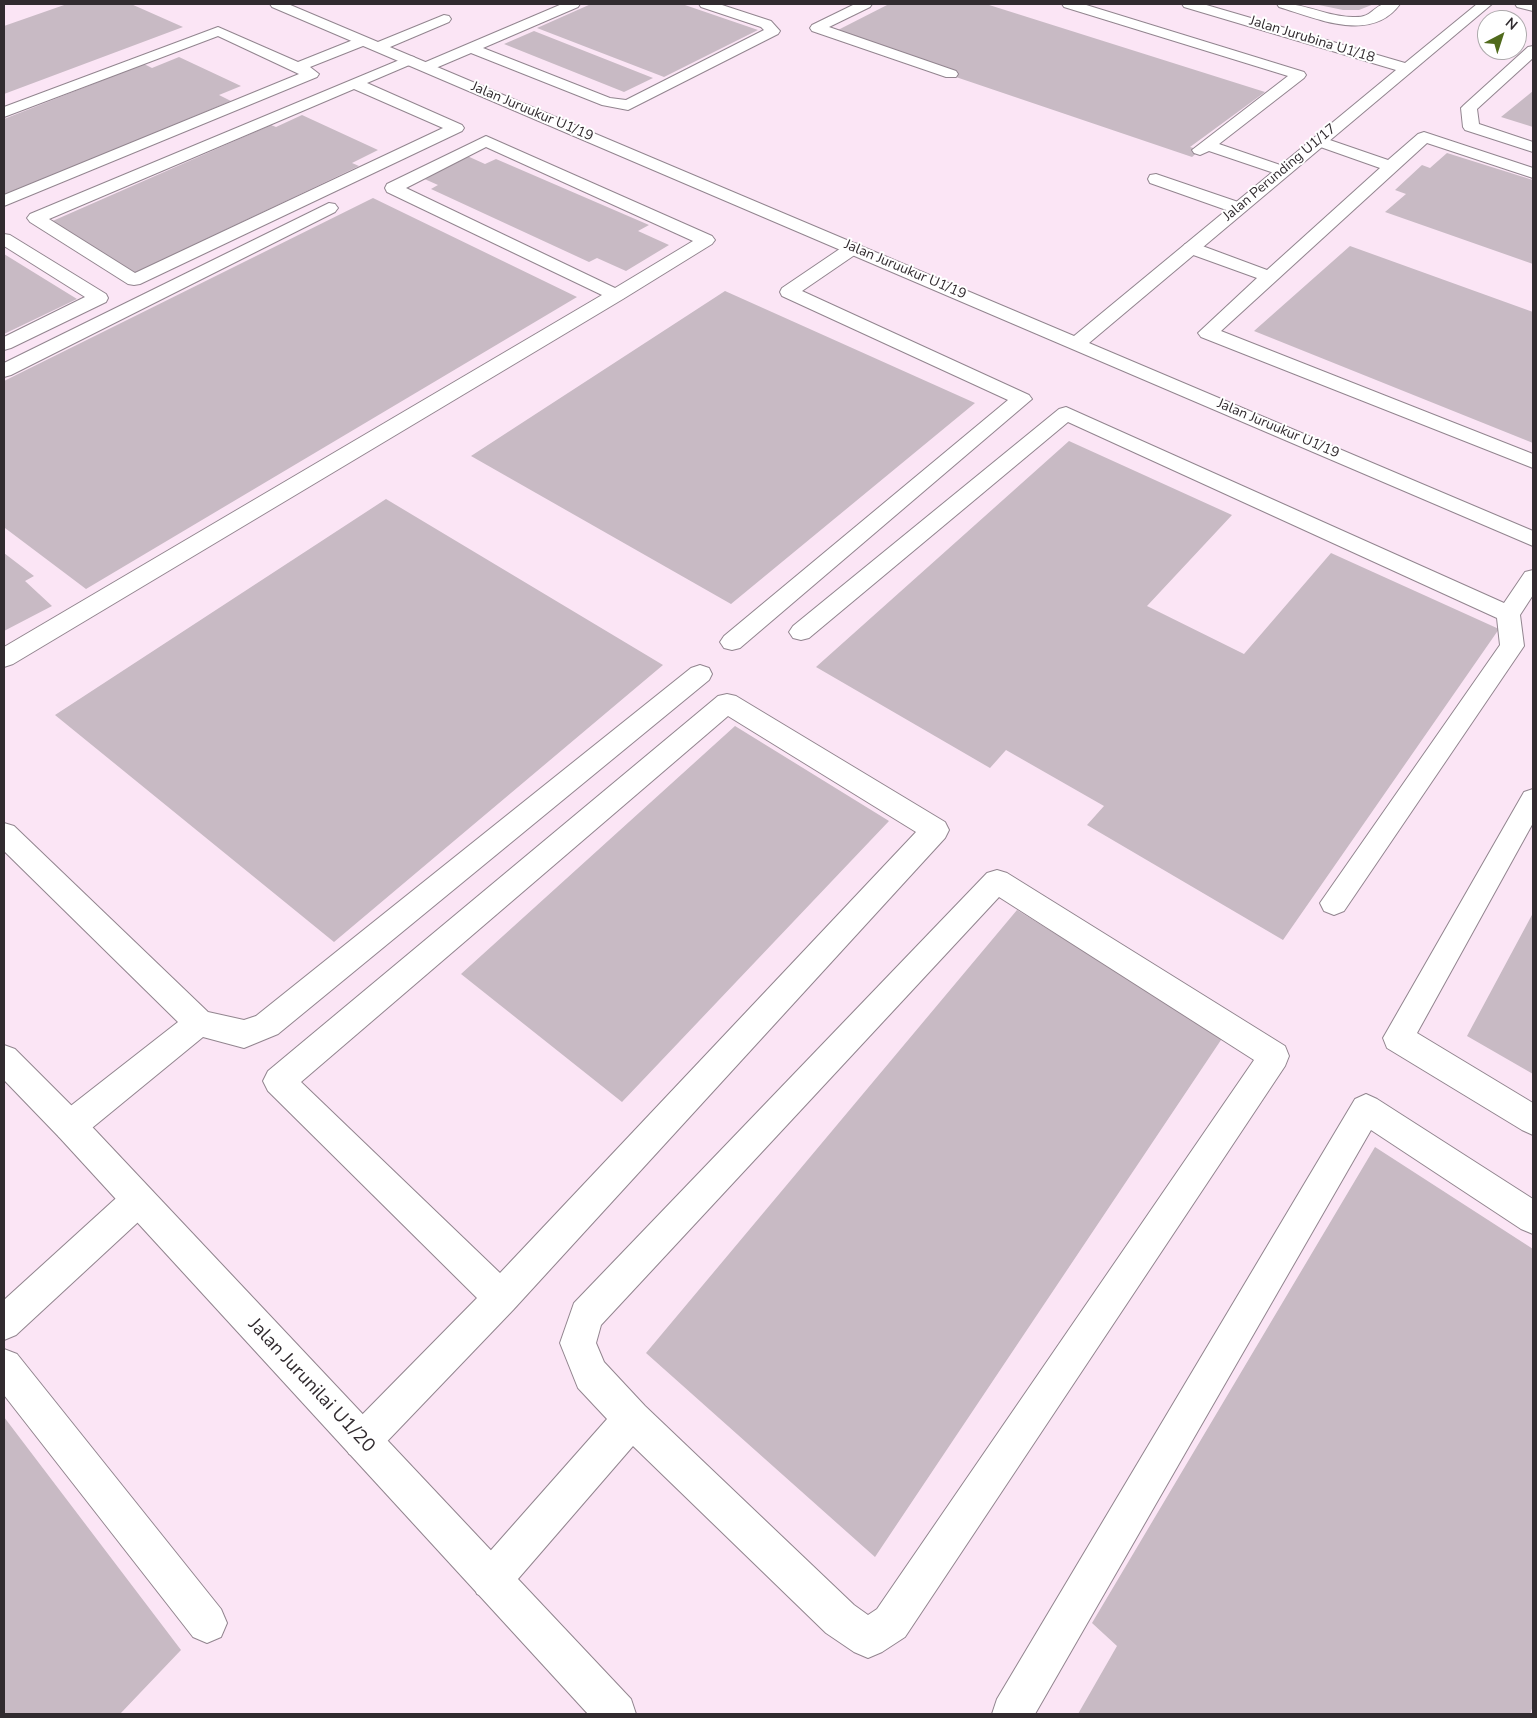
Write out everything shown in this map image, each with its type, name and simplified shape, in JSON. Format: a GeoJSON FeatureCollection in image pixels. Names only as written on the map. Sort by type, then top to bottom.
{"type":"FeatureCollection","features":[{"type":"Feature","properties":{"kind":"street","name":"Jalan Juruukur U1/19"},"geometry":{"type":"LineString","coordinates":[[277,4],[1077,343],[1533,539]]}},
{"type":"Feature","properties":{"kind":"street"},"geometry":{"type":"LineString","coordinates":[[353,83],[456,128],[134,280],[36,218],[353,83],[470,48],[573,4]]}},
{"type":"Feature","properties":{"kind":"street"},"geometry":{"type":"LineString","coordinates":[[470,48],[607,102],[628,105],[773,31],[766,24],[706,4]]}},
{"type":"Feature","properties":{"kind":"street"},"geometry":{"type":"LineString","coordinates":[[865,4],[818,28],[951,74]]}},
{"type":"Feature","properties":{"kind":"street"},"geometry":{"type":"LineString","coordinates":[[1068,4],[1300,75],[1204,147],[1283,171]]}},
{"type":"Feature","properties":{"kind":"street","name":"Jalan Jurubina U1/18"},"geometry":{"type":"LineString","coordinates":[[1190,4],[1406,68]]}},
{"type":"Feature","properties":{"kind":"street"},"geometry":{"type":"LineString","coordinates":[[1284,4],[1344,20],[1359,22],[1371,19],[1393,4]]}},
{"type":"Feature","properties":{"kind":"street","name":"Jalan Perunding U1/17"},"geometry":{"type":"LineString","coordinates":[[1077,343],[1485,4]]}},
{"type":"Feature","properties":{"kind":"street"},"geometry":{"type":"LineString","coordinates":[[1522,4],[1533,7]]}},
{"type":"Feature","properties":{"kind":"street"},"geometry":{"type":"LineString","coordinates":[[298,67],[444,19]]}},
{"type":"Feature","properties":{"kind":"street"},"geometry":{"type":"LineString","coordinates":[[4,112],[218,31],[312,74],[4,201]]}},
{"type":"Feature","properties":{"kind":"street"},"geometry":{"type":"LineString","coordinates":[[1533,50],[1469,108],[1472,127],[1533,147]]}},
{"type":"Feature","properties":{"kind":"street"},"geometry":{"type":"LineString","coordinates":[[1533,173],[1424,137],[1208,332],[1533,461]]}},
{"type":"Feature","properties":{"kind":"street"},"geometry":{"type":"LineString","coordinates":[[4,658],[616,295],[706,240],[486,141],[385,188],[616,295]]}},
{"type":"Feature","properties":{"kind":"street"},"geometry":{"type":"LineString","coordinates":[[1318,141],[1391,166]]}},
{"type":"Feature","properties":{"kind":"street"},"geometry":{"type":"LineString","coordinates":[[1156,179],[1238,208]]}},
{"type":"Feature","properties":{"kind":"street"},"geometry":{"type":"LineString","coordinates":[[4,370],[343,201]]}},
{"type":"Feature","properties":{"kind":"street"},"geometry":{"type":"LineString","coordinates":[[4,239],[100,298],[4,344]]}},
{"type":"Feature","properties":{"kind":"street"},"geometry":{"type":"LineString","coordinates":[[732,642],[1022,399],[789,292],[853,248]]}},
{"type":"Feature","properties":{"kind":"street"},"geometry":{"type":"LineString","coordinates":[[1191,248],[1270,277]]}},
{"type":"Feature","properties":{"kind":"street"},"geometry":{"type":"LineString","coordinates":[[801,632],[1066,413],[1508,614]]}},
{"type":"Feature","properties":{"kind":"street"},"geometry":{"type":"LineString","coordinates":[[1334,903],[1512,646],[1508,614],[1533,578]]}},
{"type":"Feature","properties":{"kind":"street"},"geometry":{"type":"LineString","coordinates":[[4,834],[199,1023],[244,1034],[267,1025],[700,674]]}},
{"type":"Feature","properties":{"kind":"street"},"geometry":{"type":"LineString","coordinates":[[362,1441],[501,1298],[935,830],[727,703],[279,1081],[501,1298]]}},
{"type":"Feature","properties":{"kind":"street"},"geometry":{"type":"LineString","coordinates":[[1533,799],[1398,1038],[1533,1120]]}},
{"type":"Feature","properties":{"kind":"street"},"geometry":{"type":"LineString","coordinates":[[997,881],[1274,1056],[890,1622],[868,1638],[840,1619],[632,1419],[590,1375],[578,1344],[586,1316],[997,881]]}},
{"type":"Feature","properties":{"kind":"street"},"geometry":{"type":"LineString","coordinates":[[70,1126],[199,1023]]}},
{"type":"Feature","properties":{"kind":"street","name":"Jalan Jurunilai U1/20"},"geometry":{"type":"LineString","coordinates":[[5,1063],[70,1126],[137,1201],[616,1714]]}},
{"type":"Feature","properties":{"kind":"street"},"geometry":{"type":"LineString","coordinates":[[1012,1714],[1366,1109],[1533,1218]]}},
{"type":"Feature","properties":{"kind":"street"},"geometry":{"type":"LineString","coordinates":[[4,1323],[137,1201]]}},
{"type":"Feature","properties":{"kind":"street"},"geometry":{"type":"LineString","coordinates":[[4,1366],[207,1623]]}},
{"type":"Feature","properties":{"kind":"street"},"geometry":{"type":"LineString","coordinates":[[491,1580],[632,1419]]}},
{"type":"Feature","properties":{"kind":"shaded area"},"geometry":{"type":"Polygon","coordinates":[[[4,4],[1533,4],[1533,1714],[4,1714],[4,4]]]}},
{"type":"Feature","properties":{"kind":"building"},"geometry":{"type":"Polygon","coordinates":[[[67,4],[131,4],[183,27],[4,94],[4,26],[67,4]]]}},
{"type":"Feature","properties":{"kind":"building"},"geometry":{"type":"Polygon","coordinates":[[[591,4],[682,4],[758,30],[664,77],[537,28],[591,4]]]}},
{"type":"Feature","properties":{"kind":"building"},"geometry":{"type":"Polygon","coordinates":[[[889,4],[986,4],[1265,92],[1190,147],[1200,150],[1192,157],[950,75],[956,71],[838,30],[889,4]]]}},
{"type":"Feature","properties":{"kind":"building"},"geometry":{"type":"Polygon","coordinates":[[[1314,4],[1374,4],[1359,10],[1343,10],[1314,4]]]}},
{"type":"Feature","properties":{"kind":"building"},"geometry":{"type":"Polygon","coordinates":[[[534,31],[653,78],[624,92],[504,44],[534,31]]]}},
{"type":"Feature","properties":{"kind":"building"},"geometry":{"type":"Polygon","coordinates":[[[179,57],[241,86],[219,95],[231,101],[4,196],[4,119],[144,64],[152,68],[179,57]]]}},
{"type":"Feature","properties":{"kind":"building"},"geometry":{"type":"Polygon","coordinates":[[[1533,91],[1533,127],[1501,117],[1533,91]]]}},
{"type":"Feature","properties":{"kind":"building"},"geometry":{"type":"Polygon","coordinates":[[[302,115],[378,150],[352,163],[359,166],[135,273],[48,223],[271,125],[276,127],[302,115]]]}},
{"type":"Feature","properties":{"kind":"building"},"geometry":{"type":"Polygon","coordinates":[[[1447,153],[1533,180],[1533,264],[1385,212],[1406,194],[1395,190],[1422,165],[1430,168],[1447,153]]]}},
{"type":"Feature","properties":{"kind":"building"},"geometry":{"type":"Polygon","coordinates":[[[465,155],[485,164],[496,159],[649,225],[638,231],[669,245],[626,271],[597,258],[589,262],[431,189],[438,185],[420,177],[465,155]]]}},
{"type":"Feature","properties":{"kind":"building"},"geometry":{"type":"Polygon","coordinates":[[[373,198],[577,297],[86,589],[4,528],[4,381],[373,198]]]}},
{"type":"Feature","properties":{"kind":"building"},"geometry":{"type":"Polygon","coordinates":[[[1350,246],[1533,312],[1533,443],[1254,331],[1350,246]]]}},
{"type":"Feature","properties":{"kind":"building"},"geometry":{"type":"Polygon","coordinates":[[[4,254],[77,299],[4,334],[4,254]]]}},
{"type":"Feature","properties":{"kind":"building"},"geometry":{"type":"Polygon","coordinates":[[[725,291],[975,403],[731,604],[471,456],[725,291]]]}},
{"type":"Feature","properties":{"kind":"building"},"geometry":{"type":"Polygon","coordinates":[[[1069,441],[1232,515],[1147,606],[1244,654],[1331,553],[1499,629],[1283,940],[1087,825],[1104,806],[1006,750],[990,768],[816,667],[1069,441]]]}},
{"type":"Feature","properties":{"kind":"building"},"geometry":{"type":"Polygon","coordinates":[[[386,499],[663,665],[334,942],[55,715],[386,499]]]}},
{"type":"Feature","properties":{"kind":"building"},"geometry":{"type":"Polygon","coordinates":[[[4,553],[34,576],[25,581],[52,606],[4,631],[4,553]]]}},
{"type":"Feature","properties":{"kind":"building"},"geometry":{"type":"Polygon","coordinates":[[[735,726],[889,821],[622,1102],[461,974],[735,726]]]}},
{"type":"Feature","properties":{"kind":"building"},"geometry":{"type":"Polygon","coordinates":[[[1017,910],[1223,1037],[875,1557],[646,1353],[1017,910]]]}},
{"type":"Feature","properties":{"kind":"building"},"geometry":{"type":"Polygon","coordinates":[[[1533,913],[1533,1074],[1467,1036],[1533,913]]]}},
{"type":"Feature","properties":{"kind":"building"},"geometry":{"type":"Polygon","coordinates":[[[1375,1147],[1533,1249],[1533,1706],[1530,1714],[1078,1714],[1117,1646],[1092,1623],[1375,1147]]]}},
{"type":"Feature","properties":{"kind":"building"},"geometry":{"type":"Polygon","coordinates":[[[4,1417],[181,1650],[120,1714],[4,1714],[4,1417]]]}}]}
